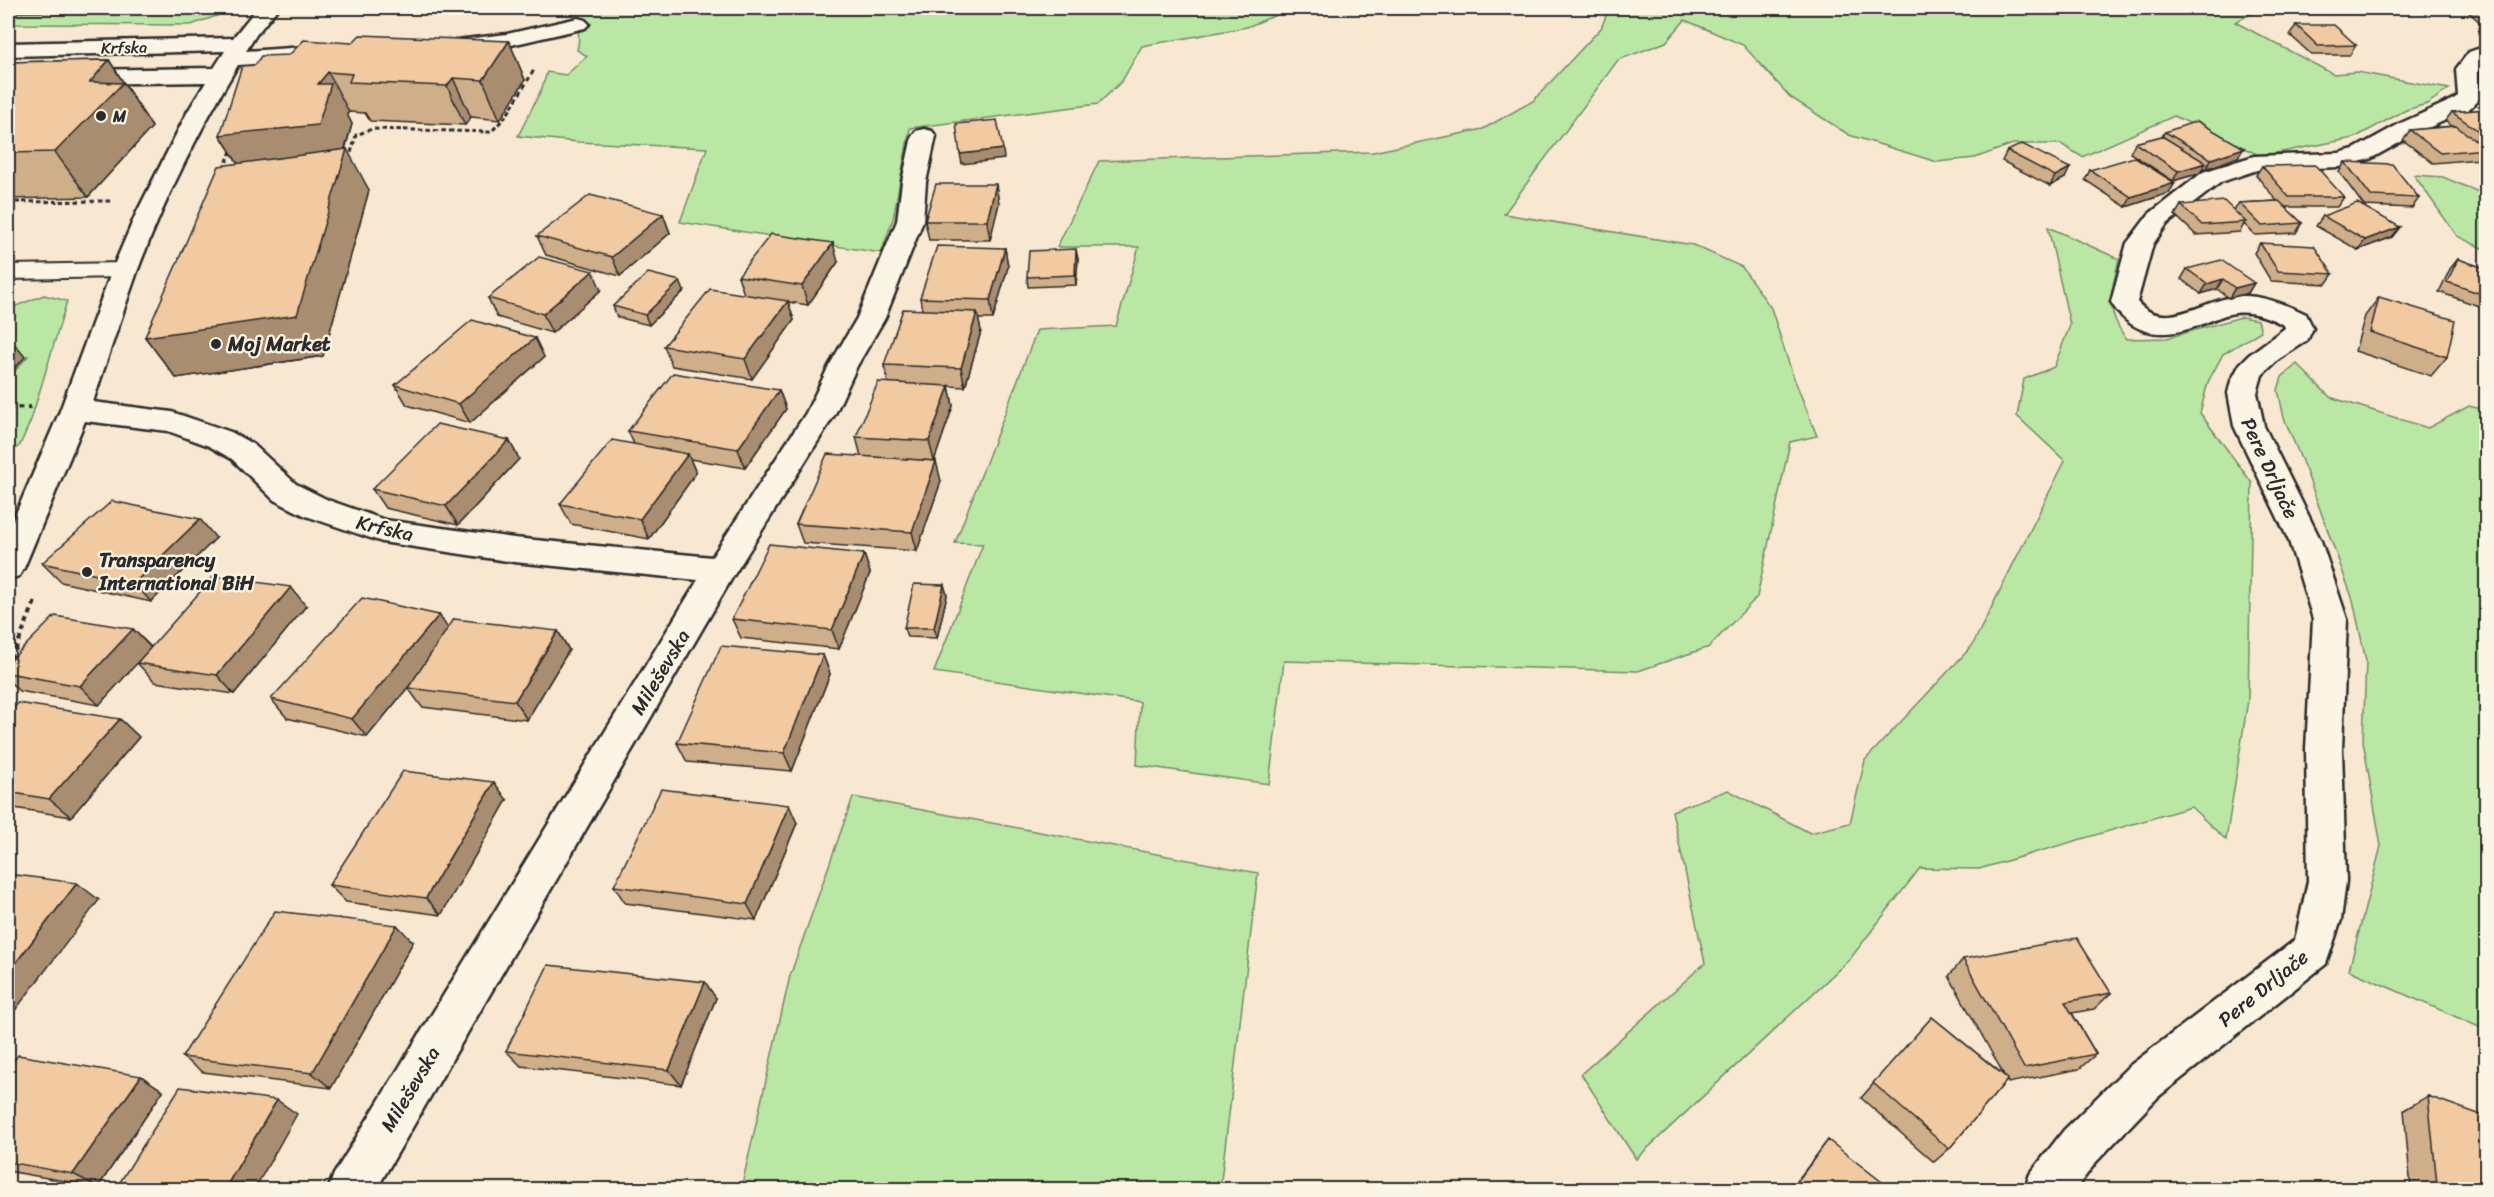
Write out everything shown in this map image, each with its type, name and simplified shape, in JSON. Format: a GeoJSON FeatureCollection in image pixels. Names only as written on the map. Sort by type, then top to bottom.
{"type":"FeatureCollection","features":[{"type":"Feature","properties":{"kind":"street"},"geometry":{"type":"LineString","coordinates":[[8,568],[17,525],[75,411],[125,270],[149,214],[199,111],[231,59],[268,8]]}},
{"type":"Feature","properties":{"kind":"street"},"geometry":{"type":"LineString","coordinates":[[433,48],[507,40],[578,24]]}},
{"type":"Feature","properties":{"kind":"street","name":"Krfska"},"geometry":{"type":"LineString","coordinates":[[8,49],[231,59]]}},
{"type":"Feature","properties":{"kind":"street","name":"Krfska"},"geometry":{"type":"LineString","coordinates":[[8,78],[231,59],[351,52]]}},
{"type":"Feature","properties":{"kind":"street","name":"Pere Drljače"},"geometry":{"type":"LineString","coordinates":[[2046,1190],[2080,1146],[2143,1082],[2312,951],[2321,920],[2327,881],[2324,749],[2330,619],[2305,541],[2249,426],[2242,406],[2241,392],[2248,373],[2260,358],[2296,335],[2299,328],[2296,320],[2283,314],[2243,304],[2214,309],[2170,325],[2156,324],[2135,317],[2124,302],[2140,243],[2158,219],[2212,177],[2254,164],[2297,160],[2340,160],[2362,154],[2409,128],[2460,105],[2469,98],[2467,69],[2477,57],[2487,53]]}},
{"type":"Feature","properties":{"kind":"street","name":"Mileševska"},"geometry":{"type":"LineString","coordinates":[[350,1190],[721,570],[820,414],[843,366],[871,318],[910,221],[924,136]]}},
{"type":"Feature","properties":{"kind":"street","name":"Krfska"},"geometry":{"type":"LineString","coordinates":[[75,411],[112,413],[172,422],[220,439],[243,452],[285,492],[317,508],[382,531],[514,550],[721,570]]}},
{"type":"Feature","properties":{"kind":"lane"},"geometry":{"type":"LineString","coordinates":[[8,272],[125,270]]}},
{"type":"Feature","properties":{"kind":"path"},"geometry":{"type":"LineString","coordinates":[[347,168],[356,135],[361,131],[372,129],[491,132],[507,115],[537,64]]}},
{"type":"Feature","properties":{"kind":"path"},"geometry":{"type":"LineString","coordinates":[[416,131],[417,123]]}},
{"type":"Feature","properties":{"kind":"path"},"geometry":{"type":"LineString","coordinates":[[344,151],[352,149]]}},
{"type":"Feature","properties":{"kind":"path"},"geometry":{"type":"LineString","coordinates":[[8,202],[111,201]]}},
{"type":"Feature","properties":{"kind":"path"},"geometry":{"type":"LineString","coordinates":[[8,408],[35,407]]}},
{"type":"Feature","properties":{"kind":"green space"},"geometry":{"type":"Polygon","coordinates":[[[8,8],[233,8],[191,25],[8,24],[8,8]]]}},
{"type":"Feature","properties":{"kind":"green space"},"geometry":{"type":"Polygon","coordinates":[[[571,8],[1293,8],[1247,27],[1142,46],[1122,81],[1098,104],[910,128],[893,219],[881,253],[680,222],[707,148],[578,142],[518,136],[542,88],[547,72],[566,75],[587,56],[577,50],[578,33],[571,8]]]}},
{"type":"Feature","properties":{"kind":"green space"},"geometry":{"type":"Polygon","coordinates":[[[1616,8],[2263,8],[2235,22],[2333,74],[2357,72],[2449,89],[2427,104],[2406,110],[2354,138],[2261,156],[2174,116],[2082,157],[2061,144],[2013,144],[1975,158],[1937,162],[1849,135],[1790,97],[1743,45],[1685,20],[1666,42],[1618,60],[1504,214],[1693,245],[1742,267],[1771,308],[1792,373],[1817,436],[1790,442],[1757,597],[1709,647],[1638,671],[1284,661],[1269,784],[1137,765],[1140,702],[934,672],[983,544],[955,543],[1037,330],[1116,326],[1139,247],[1057,247],[1099,161],[1373,152],[1483,129],[1533,101],[1601,28],[1608,11],[1616,8]]]}},
{"type":"Feature","properties":{"kind":"green space"},"geometry":{"type":"Polygon","coordinates":[[[2414,175],[2443,177],[2486,195],[2486,250],[2457,236],[2414,175]]]}},
{"type":"Feature","properties":{"kind":"green space"},"geometry":{"type":"Polygon","coordinates":[[[2048,227],[2119,259],[2111,300],[2114,318],[2126,339],[2167,338],[2241,317],[2258,320],[2261,331],[2223,354],[2208,382],[2200,413],[2252,483],[2248,700],[2226,840],[2191,807],[1979,869],[1920,868],[1850,959],[1636,1159],[1581,1074],[1705,963],[1672,811],[1728,790],[1810,833],[1850,823],[1865,760],[1972,646],[2065,461],[2017,416],[2024,379],[2054,367],[2070,325],[2048,227]]]}},
{"type":"Feature","properties":{"kind":"green space"},"geometry":{"type":"Polygon","coordinates":[[[44,295],[67,301],[31,420],[20,445],[8,455],[8,379],[28,356],[8,355],[8,309],[44,295]]]}},
{"type":"Feature","properties":{"kind":"green space"},"geometry":{"type":"Polygon","coordinates":[[[2297,364],[2330,397],[2428,428],[2469,406],[2486,410],[2486,1030],[2349,970],[2381,846],[2363,741],[2366,661],[2353,600],[2284,418],[2278,390],[2282,377],[2297,364]]]}},
{"type":"Feature","properties":{"kind":"green space"},"geometry":{"type":"Polygon","coordinates":[[[853,797],[1258,873],[1220,1189],[741,1189],[790,976],[853,797]]]}},
{"type":"Feature","properties":{"kind":"building"},"geometry":{"type":"Polygon","coordinates":[[[2296,25],[2334,25],[2356,45],[2318,46],[2296,25]]]}},
{"type":"Feature","properties":{"kind":"building"},"geometry":{"type":"Polygon","coordinates":[[[360,35],[509,41],[483,80],[453,78],[447,86],[349,82],[352,74],[328,72],[318,84],[331,84],[318,125],[220,135],[242,66],[255,65],[261,56],[289,55],[304,40],[352,43],[360,35]]]}},
{"type":"Feature","properties":{"kind":"building"},"geometry":{"type":"Polygon","coordinates":[[[109,60],[90,82],[123,83],[55,152],[8,153],[8,62],[109,60]]]}},
{"type":"Feature","properties":{"kind":"building"},"geometry":{"type":"Polygon","coordinates":[[[2487,109],[2487,137],[2452,112],[2487,109]]]}},
{"type":"Feature","properties":{"kind":"building"},"geometry":{"type":"Polygon","coordinates":[[[997,120],[1003,149],[960,154],[956,124],[997,120]]]}},
{"type":"Feature","properties":{"kind":"building"},"geometry":{"type":"Polygon","coordinates":[[[2197,121],[2244,148],[2211,159],[2165,132],[2197,121]]]}},
{"type":"Feature","properties":{"kind":"building"},"geometry":{"type":"Polygon","coordinates":[[[2456,126],[2487,149],[2440,153],[2410,130],[2456,126]]]}},
{"type":"Feature","properties":{"kind":"building"},"geometry":{"type":"Polygon","coordinates":[[[2162,136],[2206,163],[2178,171],[2135,143],[2162,136]]]}},
{"type":"Feature","properties":{"kind":"building"},"geometry":{"type":"Polygon","coordinates":[[[2022,144],[2070,168],[2055,176],[2007,151],[2022,144]]]}},
{"type":"Feature","properties":{"kind":"building"},"geometry":{"type":"Polygon","coordinates":[[[347,149],[297,315],[145,337],[219,166],[347,149]]]}},
{"type":"Feature","properties":{"kind":"building"},"geometry":{"type":"Polygon","coordinates":[[[2134,157],[2175,183],[2131,197],[2090,170],[2134,157]]]}},
{"type":"Feature","properties":{"kind":"building"},"geometry":{"type":"Polygon","coordinates":[[[2345,162],[2392,164],[2419,198],[2371,196],[2345,162]]]}},
{"type":"Feature","properties":{"kind":"building"},"geometry":{"type":"Polygon","coordinates":[[[2315,165],[2344,197],[2289,197],[2262,166],[2315,165]]]}},
{"type":"Feature","properties":{"kind":"building"},"geometry":{"type":"Polygon","coordinates":[[[936,184],[996,184],[987,221],[925,221],[936,184]]]}},
{"type":"Feature","properties":{"kind":"building"},"geometry":{"type":"Polygon","coordinates":[[[590,195],[663,214],[612,257],[537,236],[590,195]]]}},
{"type":"Feature","properties":{"kind":"building"},"geometry":{"type":"Polygon","coordinates":[[[2224,201],[2246,222],[2202,225],[2181,205],[2224,201]]]}},
{"type":"Feature","properties":{"kind":"building"},"geometry":{"type":"Polygon","coordinates":[[[2279,201],[2302,223],[2262,226],[2239,203],[2279,201]]]}},
{"type":"Feature","properties":{"kind":"building"},"geometry":{"type":"Polygon","coordinates":[[[2357,203],[2400,227],[2365,240],[2323,216],[2357,203]]]}},
{"type":"Feature","properties":{"kind":"building"},"geometry":{"type":"Polygon","coordinates":[[[771,234],[833,243],[802,286],[738,276],[771,234]]]}},
{"type":"Feature","properties":{"kind":"building"},"geometry":{"type":"Polygon","coordinates":[[[2260,243],[2314,246],[2333,274],[2278,271],[2260,243]]]}},
{"type":"Feature","properties":{"kind":"building"},"geometry":{"type":"Polygon","coordinates":[[[937,246],[1005,248],[990,300],[920,298],[937,246]]]}},
{"type":"Feature","properties":{"kind":"building"},"geometry":{"type":"Polygon","coordinates":[[[1076,249],[1075,275],[1027,277],[1029,251],[1076,249]]]}},
{"type":"Feature","properties":{"kind":"building"},"geometry":{"type":"Polygon","coordinates":[[[539,257],[593,271],[543,314],[488,298],[539,257]]]}},
{"type":"Feature","properties":{"kind":"building"},"geometry":{"type":"Polygon","coordinates":[[[2458,259],[2487,269],[2487,296],[2447,282],[2458,259]]]}},
{"type":"Feature","properties":{"kind":"building"},"geometry":{"type":"Polygon","coordinates":[[[2221,260],[2254,283],[2235,288],[2223,279],[2207,284],[2187,269],[2221,260]]]}},
{"type":"Feature","properties":{"kind":"building"},"geometry":{"type":"Polygon","coordinates":[[[648,273],[680,281],[645,315],[613,306],[648,273]]]}},
{"type":"Feature","properties":{"kind":"building"},"geometry":{"type":"Polygon","coordinates":[[[710,289],[788,301],[745,359],[664,346],[710,289]]]}},
{"type":"Feature","properties":{"kind":"building"},"geometry":{"type":"Polygon","coordinates":[[[2379,297],[2455,320],[2447,357],[2370,332],[2379,297]]]}},
{"type":"Feature","properties":{"kind":"building"},"geometry":{"type":"Polygon","coordinates":[[[903,309],[977,312],[961,368],[884,365],[903,309]]]}},
{"type":"Feature","properties":{"kind":"building"},"geometry":{"type":"Polygon","coordinates":[[[472,320],[535,338],[459,404],[395,385],[472,320]]]}},
{"type":"Feature","properties":{"kind":"building"},"geometry":{"type":"Polygon","coordinates":[[[673,373],[779,390],[738,449],[628,431],[673,373]]]}},
{"type":"Feature","properties":{"kind":"building"},"geometry":{"type":"Polygon","coordinates":[[[878,382],[949,386],[929,441],[856,437],[878,382]]]}},
{"type":"Feature","properties":{"kind":"building"},"geometry":{"type":"Polygon","coordinates":[[[437,424],[509,440],[446,506],[372,489],[437,424]]]}},
{"type":"Feature","properties":{"kind":"building"},"geometry":{"type":"Polygon","coordinates":[[[612,440],[688,454],[640,519],[560,504],[612,440]]]}},
{"type":"Feature","properties":{"kind":"building"},"geometry":{"type":"Polygon","coordinates":[[[827,454],[936,461],[912,532],[796,524],[827,454]]]}},
{"type":"Feature","properties":{"kind":"building"},"geometry":{"type":"Polygon","coordinates":[[[112,501],[200,519],[134,583],[42,563],[112,501]]]}},
{"type":"Feature","properties":{"kind":"building"},"geometry":{"type":"Polygon","coordinates":[[[769,544],[864,554],[832,630],[732,619],[769,544]]]}},
{"type":"Feature","properties":{"kind":"building"},"geometry":{"type":"Polygon","coordinates":[[[214,576],[291,587],[217,675],[137,663],[214,576]]]}},
{"type":"Feature","properties":{"kind":"building"},"geometry":{"type":"Polygon","coordinates":[[[914,584],[944,585],[934,628],[904,628],[914,584]]]}},
{"type":"Feature","properties":{"kind":"building"},"geometry":{"type":"Polygon","coordinates":[[[362,598],[439,615],[352,719],[271,699],[362,598]]]}},
{"type":"Feature","properties":{"kind":"building"},"geometry":{"type":"Polygon","coordinates":[[[55,616],[133,629],[80,686],[8,673],[8,663],[55,616]]]}},
{"type":"Feature","properties":{"kind":"building"},"geometry":{"type":"Polygon","coordinates":[[[454,619],[558,631],[515,701],[408,688],[454,619]]]}},
{"type":"Feature","properties":{"kind":"building"},"geometry":{"type":"Polygon","coordinates":[[[721,646],[823,655],[784,753],[677,743],[721,646]]]}},
{"type":"Feature","properties":{"kind":"building"},"geometry":{"type":"Polygon","coordinates":[[[18,703],[120,719],[49,799],[8,792],[8,715],[18,703]]]}},
{"type":"Feature","properties":{"kind":"building"},"geometry":{"type":"Polygon","coordinates":[[[403,771],[494,782],[426,898],[329,885],[403,771]]]}},
{"type":"Feature","properties":{"kind":"building"},"geometry":{"type":"Polygon","coordinates":[[[661,789],[789,805],[747,904],[614,886],[661,789]]]}},
{"type":"Feature","properties":{"kind":"building"},"geometry":{"type":"Polygon","coordinates":[[[8,874],[77,883],[8,973],[8,874]]]}},
{"type":"Feature","properties":{"kind":"building"},"geometry":{"type":"Polygon","coordinates":[[[275,911],[397,925],[312,1073],[182,1057],[275,911]]]}},
{"type":"Feature","properties":{"kind":"building"},"geometry":{"type":"Polygon","coordinates":[[[2077,938],[2111,993],[2065,1002],[2096,1054],[2024,1068],[1963,959],[2077,938]]]}},
{"type":"Feature","properties":{"kind":"building"},"geometry":{"type":"Polygon","coordinates":[[[548,965],[705,982],[669,1070],[506,1051],[548,965]]]}},
{"type":"Feature","properties":{"kind":"building"},"geometry":{"type":"Polygon","coordinates":[[[1932,1017],[2008,1079],[1949,1149],[1873,1083],[1932,1017]]]}},
{"type":"Feature","properties":{"kind":"building"},"geometry":{"type":"Polygon","coordinates":[[[18,1055],[141,1076],[73,1174],[8,1162],[8,1069],[18,1055]]]}},
{"type":"Feature","properties":{"kind":"building"},"geometry":{"type":"Polygon","coordinates":[[[180,1087],[277,1100],[224,1190],[115,1190],[180,1087]]]}},
{"type":"Feature","properties":{"kind":"building"},"geometry":{"type":"Polygon","coordinates":[[[2428,1096],[2487,1117],[2487,1190],[2450,1190],[2437,1184],[2428,1096]]]}},
{"type":"Feature","properties":{"kind":"building"},"geometry":{"type":"Polygon","coordinates":[[[1828,1140],[1887,1186],[1884,1190],[1791,1190],[1828,1140]]]}},
{"type":"Feature","properties":{"kind":"place","name":"M"},"geometry":{"type":"Point","coordinates":[101,116]}},
{"type":"Feature","properties":{"kind":"place","name":"Moj Market"},"geometry":{"type":"Point","coordinates":[216,344]}},
{"type":"Feature","properties":{"kind":"place","name":"Transparency International BiH"},"geometry":{"type":"Point","coordinates":[87,572]}}]}
